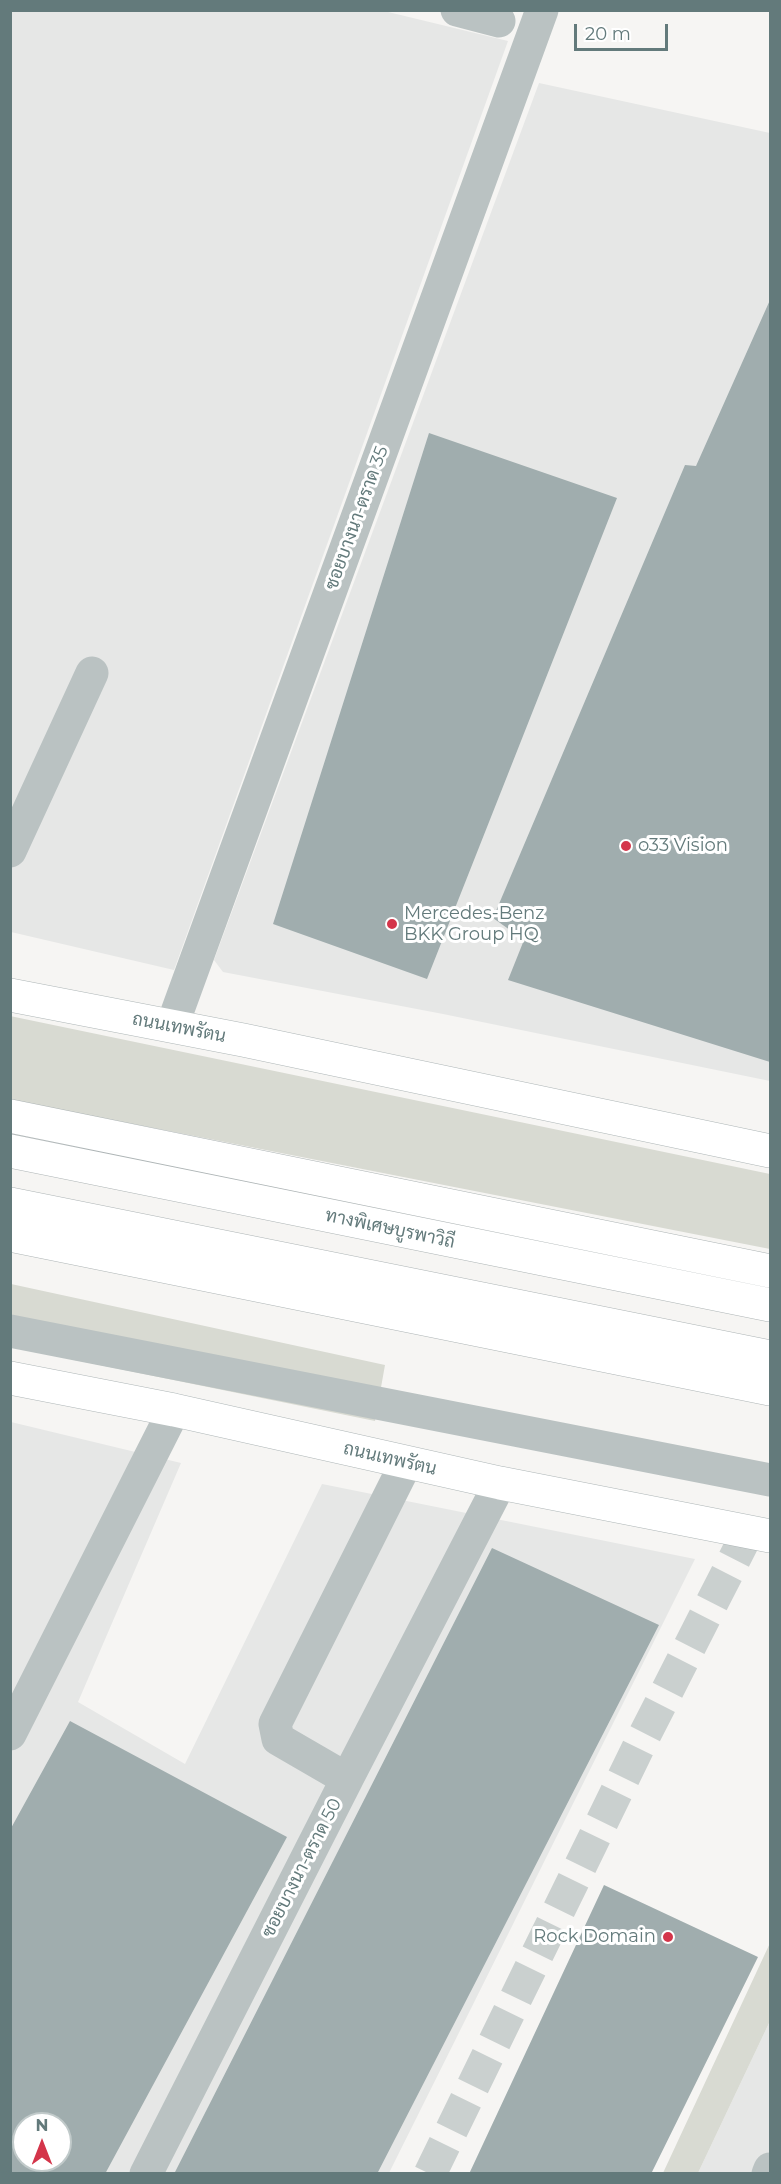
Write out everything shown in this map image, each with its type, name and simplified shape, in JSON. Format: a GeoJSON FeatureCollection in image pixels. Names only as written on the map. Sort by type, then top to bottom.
{"type":"FeatureCollection","features":[{"type":"Feature","properties":{"kind":"main road","name":"ถนนเทพรัตน"},"geometry":{"type":"LineString","coordinates":[[10,995],[172,1026],[771,1151]]}},
{"type":"Feature","properties":{"kind":"main road"},"geometry":{"type":"LineString","coordinates":[[10,1116],[771,1272]]}},
{"type":"Feature","properties":{"kind":"main road","name":"ทางพิเศษบูรพาวิถี"},"geometry":{"type":"LineString","coordinates":[[10,1151],[771,1305]]}},
{"type":"Feature","properties":{"kind":"main road"},"geometry":{"type":"LineString","coordinates":[[10,1204],[771,1357]]}},
{"type":"Feature","properties":{"kind":"main road"},"geometry":{"type":"LineString","coordinates":[[10,1235],[771,1389]]}},
{"type":"Feature","properties":{"kind":"main road"},"geometry":{"type":"LineString","coordinates":[[10,1257],[771,1408]]}},
{"type":"Feature","properties":{"kind":"main road","name":"ถนนเทพรัตน"},"geometry":{"type":"LineString","coordinates":[[10,1378],[174,1410],[500,1483],[771,1536]]}},
{"type":"Feature","properties":{"kind":"street"},"geometry":{"type":"LineString","coordinates":[[457,10],[499,21]]}},
{"type":"Feature","properties":{"kind":"street","name":"ซอยบางนา-ตราด 35"},"geometry":{"type":"LineString","coordinates":[[172,1026],[542,10]]}},
{"type":"Feature","properties":{"kind":"street"},"geometry":{"type":"LineString","coordinates":[[10,851],[92,673]]}},
{"type":"Feature","properties":{"kind":"street"},"geometry":{"type":"LineString","coordinates":[[10,1331],[771,1480]]}},
{"type":"Feature","properties":{"kind":"street"},"geometry":{"type":"LineString","coordinates":[[10,1734],[174,1410]]}},
{"type":"Feature","properties":{"kind":"street","name":"ซอยบางนา-ตราด 50"},"geometry":{"type":"LineString","coordinates":[[146,2174],[347,1779],[278,1739],[275,1724],[406,1463]]}},
{"type":"Feature","properties":{"kind":"street"},"geometry":{"type":"LineString","coordinates":[[347,1779],[500,1483]]}},
{"type":"Feature","properties":{"kind":"street"},"geometry":{"type":"LineString","coordinates":[[768,2174],[771,2169]]}},
{"type":"Feature","properties":{"kind":"shaded area"},"geometry":{"type":"Polygon","coordinates":[[[11,11],[384,11],[508,41],[174,970],[11,932],[11,11]]]}},
{"type":"Feature","properties":{"kind":"shaded area"},"geometry":{"type":"Polygon","coordinates":[[[539,83],[770,133],[770,1081],[443,1014],[223,972],[214,960],[539,83]]]}},
{"type":"Feature","properties":{"kind":"shaded area"},"geometry":{"type":"Polygon","coordinates":[[[10,1016],[770,1174],[770,1249],[11,1100],[10,1016]]]}},
{"type":"Feature","properties":{"kind":"shaded area"},"geometry":{"type":"Polygon","coordinates":[[[11,1284],[385,1365],[375,1421],[11,1347],[11,1284]]]}},
{"type":"Feature","properties":{"kind":"shaded area"},"geometry":{"type":"Polygon","coordinates":[[[11,1422],[181,1463],[78,1702],[185,1764],[322,1484],[695,1559],[389,2173],[11,2174],[11,1422]]]}},
{"type":"Feature","properties":{"kind":"shaded area"},"geometry":{"type":"Polygon","coordinates":[[[770,1943],[770,2021],[698,2173],[663,2173],[770,1943]]]}},
{"type":"Feature","properties":{"kind":"shaded area"},"geometry":{"type":"Polygon","coordinates":[[[770,2021],[770,2173],[698,2173],[770,2021]]]}},
{"type":"Feature","properties":{"kind":"building"},"geometry":{"type":"Polygon","coordinates":[[[770,300],[770,1062],[508,980],[524,940],[493,918],[685,465],[696,466],[770,300]]]}},
{"type":"Feature","properties":{"kind":"building"},"geometry":{"type":"Polygon","coordinates":[[[429,433],[617,498],[427,979],[273,924],[429,433]]]}},
{"type":"Feature","properties":{"kind":"building"},"geometry":{"type":"Polygon","coordinates":[[[492,1548],[659,1625],[377,2174],[174,2174],[492,1548]]]}},
{"type":"Feature","properties":{"kind":"building"},"geometry":{"type":"Polygon","coordinates":[[[70,1721],[287,1837],[105,2174],[10,2174],[10,1830],[70,1721]]]}},
{"type":"Feature","properties":{"kind":"building"},"geometry":{"type":"Polygon","coordinates":[[[604,1885],[758,1957],[651,2174],[469,2174],[604,1885]]]}},
{"type":"Feature","properties":{"kind":"tunnel"},"geometry":{"type":"LineString","coordinates":[[430,2174],[638,1748],[748,1532]]}},
{"type":"Feature","properties":{"kind":"place","name":"o33 Vision"},"geometry":{"type":"Point","coordinates":[626,846]}},
{"type":"Feature","properties":{"kind":"place","name":"Mercedes-Benz BKK Group HQ"},"geometry":{"type":"Point","coordinates":[392,924]}},
{"type":"Feature","properties":{"kind":"place","name":"Rock Domain"},"geometry":{"type":"Point","coordinates":[668,1937]}}]}
